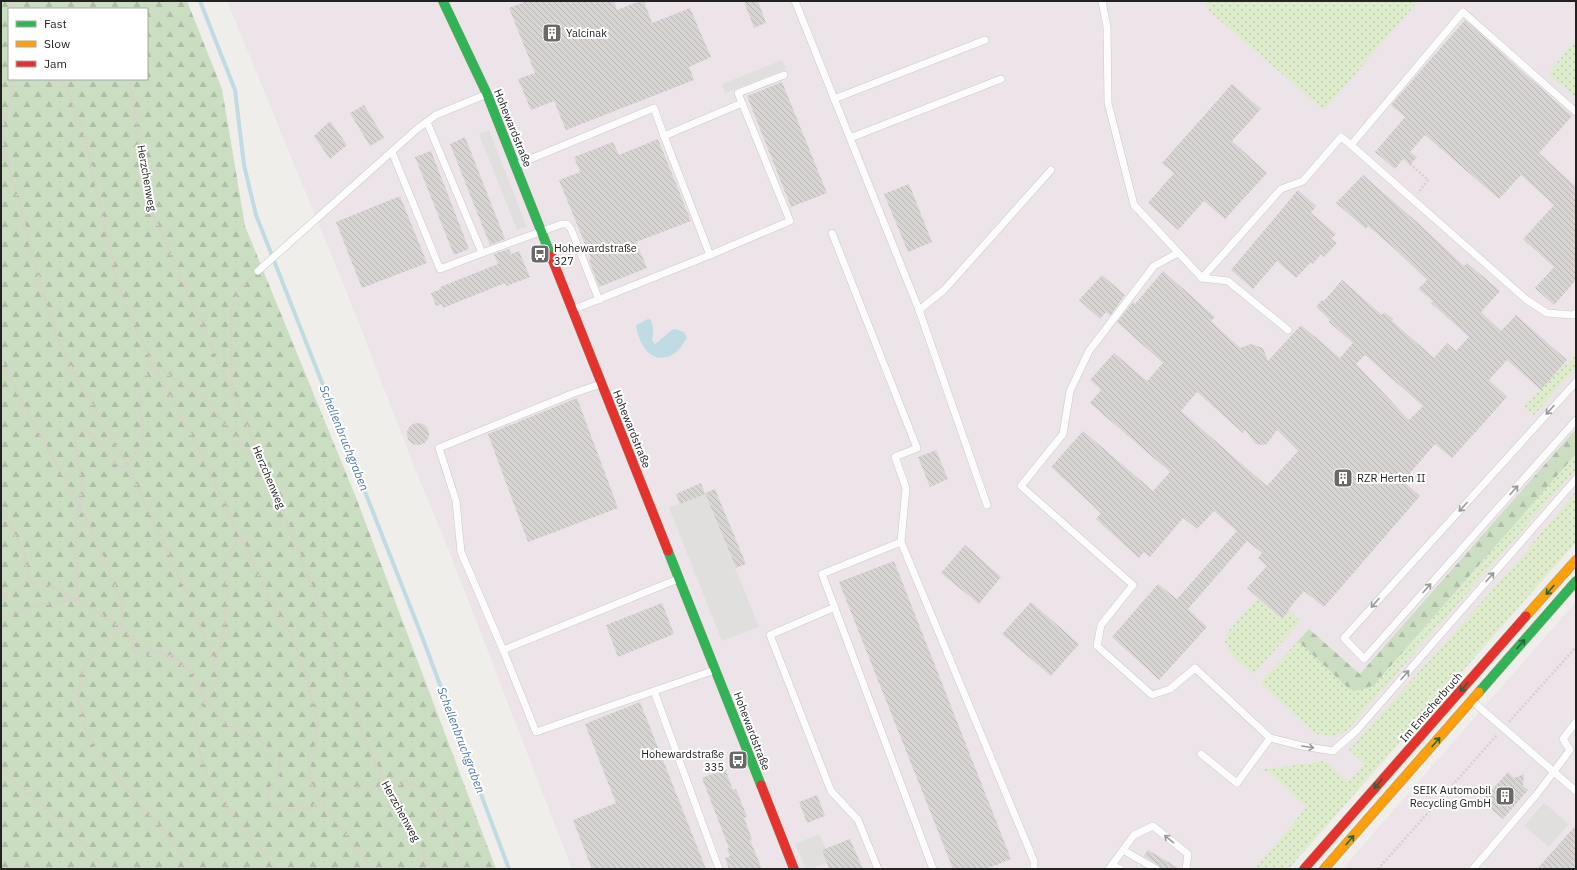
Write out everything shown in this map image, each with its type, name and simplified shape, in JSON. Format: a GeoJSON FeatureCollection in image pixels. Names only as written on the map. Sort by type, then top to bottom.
{"type":"FeatureCollection","features":[{"type":"Feature","properties":{"kind":"street","name":"Hohewardstraße"},"geometry":{"type":"LineString","coordinates":[[443,1],[487,94],[516,165],[541,232],[794,869]]}},
{"type":"Feature","properties":{"kind":"street","name":"Im Emscherbruch"},"geometry":{"type":"LineString","coordinates":[[1304,869],[1576,560]]}},
{"type":"Feature","properties":{"kind":"street"},"geometry":{"type":"LineString","coordinates":[[1324,869],[1576,581]]}},
{"type":"Feature","properties":{"kind":"lane"},"geometry":{"type":"LineString","coordinates":[[795,1],[919,310],[987,505]]}},
{"type":"Feature","properties":{"kind":"lane"},"geometry":{"type":"LineString","coordinates":[[1102,1],[1107,27],[1108,103],[1134,206],[1202,278],[1228,281],[1288,330]]}},
{"type":"Feature","properties":{"kind":"lane"},"geometry":{"type":"LineString","coordinates":[[1351,145],[1463,12],[1576,112]]}},
{"type":"Feature","properties":{"kind":"lane"},"geometry":{"type":"LineString","coordinates":[[834,99],[985,40]]}},
{"type":"Feature","properties":{"kind":"lane"},"geometry":{"type":"LineString","coordinates":[[572,310],[710,255],[790,221],[738,93],[784,75]]}},
{"type":"Feature","properties":{"kind":"lane"},"geometry":{"type":"LineString","coordinates":[[850,138],[1001,79]]}},
{"type":"Feature","properties":{"kind":"lane"},"geometry":{"type":"LineString","coordinates":[[258,270],[436,115],[487,94]]}},
{"type":"Feature","properties":{"kind":"lane"},"geometry":{"type":"LineString","coordinates":[[664,136],[742,103]]}},
{"type":"Feature","properties":{"kind":"lane"},"geometry":{"type":"LineString","coordinates":[[516,165],[654,108],[710,255]]}},
{"type":"Feature","properties":{"kind":"lane"},"geometry":{"type":"LineString","coordinates":[[427,122],[482,253]]}},
{"type":"Feature","properties":{"kind":"lane"},"geometry":{"type":"LineString","coordinates":[[1202,278],[1281,189],[1303,181],[1341,137],[1527,300],[1547,313],[1573,315],[1576,313]]}},
{"type":"Feature","properties":{"kind":"lane"},"geometry":{"type":"LineString","coordinates":[[392,152],[440,269],[562,224],[567,224],[572,229],[599,300]]}},
{"type":"Feature","properties":{"kind":"lane"},"geometry":{"type":"LineString","coordinates":[[919,310],[944,290],[1051,170]]}},
{"type":"Feature","properties":{"kind":"lane"},"geometry":{"type":"LineString","coordinates":[[832,233],[916,448],[895,457],[906,488],[901,542],[1034,861],[1034,869]]}},
{"type":"Feature","properties":{"kind":"lane"},"geometry":{"type":"LineString","coordinates":[[1178,253],[1154,266],[1089,351],[1070,391],[1063,434],[1020,486],[1133,585],[1101,625],[1097,646],[1152,695],[1170,689],[1195,668],[1270,738],[1302,746],[1332,751],[1357,730],[1576,478]]}},
{"type":"Feature","properties":{"kind":"lane"},"geometry":{"type":"LineString","coordinates":[[1575,421],[1364,659],[1344,638],[1576,382]]}},
{"type":"Feature","properties":{"kind":"lane"},"geometry":{"type":"LineString","coordinates":[[602,384],[574,393],[439,448],[456,501],[461,552],[536,732],[715,670]]}},
{"type":"Feature","properties":{"kind":"lane"},"geometry":{"type":"LineString","coordinates":[[901,542],[822,574],[933,869]]}},
{"type":"Feature","properties":{"kind":"lane"},"geometry":{"type":"LineString","coordinates":[[503,650],[679,579]]}},
{"type":"Feature","properties":{"kind":"lane"},"geometry":{"type":"LineString","coordinates":[[835,607],[770,635],[831,791],[858,820],[878,869]]}},
{"type":"Feature","properties":{"kind":"lane"},"geometry":{"type":"LineString","coordinates":[[654,691],[719,869]]}},
{"type":"Feature","properties":{"kind":"lane"},"geometry":{"type":"LineString","coordinates":[[1471,701],[1576,791]]}},
{"type":"Feature","properties":{"kind":"lane"},"geometry":{"type":"LineString","coordinates":[[1473,869],[1537,794],[1570,750],[1563,739],[1576,722]]}},
{"type":"Feature","properties":{"kind":"lane"},"geometry":{"type":"LineString","coordinates":[[1201,754],[1237,783],[1270,738]]}},
{"type":"Feature","properties":{"kind":"lane"},"geometry":{"type":"LineString","coordinates":[[1120,869],[1110,867],[1134,834],[1153,826],[1188,854],[1186,869]]}},
{"type":"Feature","properties":{"kind":"lane"},"geometry":{"type":"LineString","coordinates":[[1123,850],[1156,869]]}},
{"type":"Feature","properties":{"kind":"path"},"geometry":{"type":"LineString","coordinates":[[13,80],[13,91],[1,134],[48,312],[62,348],[80,386],[107,427],[127,465],[181,580],[215,660],[219,672],[219,680],[196,714],[197,744],[204,768],[214,789],[277,869]]}},
{"type":"Feature","properties":{"kind":"path"},"geometry":{"type":"LineString","coordinates":[[61,80],[79,119],[86,141],[119,290],[153,364],[193,438],[277,613],[286,624],[301,656],[310,690],[318,734],[310,760],[311,781],[322,803],[335,823],[350,839],[372,869]]}},
{"type":"Feature","properties":{"kind":"path","name":"Herzchenweg"},"geometry":{"type":"LineString","coordinates":[[129,80],[152,212],[271,479],[318,603],[370,750],[388,791],[394,797],[413,829],[429,869]]}},
{"type":"Feature","properties":{"kind":"path"},"geometry":{"type":"LineString","coordinates":[[1410,164],[1428,180],[1412,199]]}},
{"type":"Feature","properties":{"kind":"path"},"geometry":{"type":"LineString","coordinates":[[234,396],[231,363],[231,310],[240,290],[258,270]]}},
{"type":"Feature","properties":{"kind":"path"},"geometry":{"type":"LineString","coordinates":[[1,360],[22,403],[80,506],[122,602],[122,621],[120,627],[90,659],[84,670],[79,687],[80,709],[90,738],[102,758],[194,869]]}},
{"type":"Feature","properties":{"kind":"path"},"geometry":{"type":"LineString","coordinates":[[78,600],[76,522],[80,506],[82,486],[74,433],[76,428],[80,427],[93,436],[120,468],[127,465],[144,440],[139,388],[153,364]]}},
{"type":"Feature","properties":{"kind":"path"},"geometry":{"type":"LineString","coordinates":[[153,364],[204,398],[247,448],[271,479]]}},
{"type":"Feature","properties":{"kind":"path"},"geometry":{"type":"LineString","coordinates":[[1,506],[24,554],[29,580]]}},
{"type":"Feature","properties":{"kind":"path"},"geometry":{"type":"LineString","coordinates":[[215,660],[223,638],[226,601],[226,575],[230,552],[241,537]]}},
{"type":"Feature","properties":{"kind":"path"},"geometry":{"type":"LineString","coordinates":[[1,600],[29,580],[40,581],[78,600],[120,627],[144,647],[175,657],[183,663],[196,677],[206,701],[224,723],[260,740],[278,758],[280,767],[278,778],[270,789],[268,798],[271,805],[278,809],[287,810],[310,807],[322,803],[330,791],[342,788],[355,790],[363,782],[388,791],[405,781],[425,790],[444,818],[460,854],[463,869]]}},
{"type":"Feature","properties":{"kind":"path"},"geometry":{"type":"LineString","coordinates":[[1,617],[37,605],[78,600]]}},
{"type":"Feature","properties":{"kind":"path"},"geometry":{"type":"LineString","coordinates":[[130,636],[136,652],[141,656],[149,656],[156,651]]}},
{"type":"Feature","properties":{"kind":"path"},"geometry":{"type":"LineString","coordinates":[[1378,869],[1576,647]]}},
{"type":"Feature","properties":{"kind":"path"},"geometry":{"type":"LineString","coordinates":[[1,767],[11,778],[63,822],[105,869]]}},
{"type":"Feature","properties":{"kind":"shaded area"},"geometry":{"type":"Polygon","coordinates":[[[227,1],[1576,1],[1576,542],[1289,869],[572,869],[446,543],[417,474],[349,298],[227,1]]]}},
{"type":"Feature","properties":{"kind":"shaded area"},"geometry":{"type":"Polygon","coordinates":[[[782,60],[786,69],[725,93],[722,84],[782,60]]]}},
{"type":"Feature","properties":{"kind":"shaded area"},"geometry":{"type":"Polygon","coordinates":[[[489,130],[527,227],[517,230],[479,134],[489,130]]]}},
{"type":"Feature","properties":{"kind":"shaded area"},"geometry":{"type":"Polygon","coordinates":[[[705,493],[759,627],[722,641],[669,508],[705,493]]]}},
{"type":"Feature","properties":{"kind":"shaded area"},"geometry":{"type":"Polygon","coordinates":[[[1576,602],[1576,869],[1342,869],[1576,602]]]}},
{"type":"Feature","properties":{"kind":"shaded area"},"geometry":{"type":"Polygon","coordinates":[[[1544,803],[1569,824],[1549,847],[1524,826],[1544,803]]]}},
{"type":"Feature","properties":{"kind":"shaded area"},"geometry":{"type":"Polygon","coordinates":[[[819,834],[826,849],[822,850],[827,862],[811,869],[806,869],[795,844],[819,834]]]}},
{"type":"Feature","properties":{"kind":"green space"},"geometry":{"type":"Polygon","coordinates":[[[1,1],[187,1],[222,89],[245,226],[357,500],[496,869],[1,869],[1,1]]]}},
{"type":"Feature","properties":{"kind":"green space"},"geometry":{"type":"Polygon","coordinates":[[[1205,1],[1418,1],[1324,110],[1208,10],[1205,1]]]}},
{"type":"Feature","properties":{"kind":"green space"},"geometry":{"type":"Polygon","coordinates":[[[1576,40],[1576,98],[1548,74],[1576,40]]]}},
{"type":"Feature","properties":{"kind":"green space"},"geometry":{"type":"Polygon","coordinates":[[[1576,355],[1576,367],[1534,415],[1524,407],[1566,363],[1568,365],[1576,355]]]}},
{"type":"Feature","properties":{"kind":"green space"},"geometry":{"type":"Polygon","coordinates":[[[1576,429],[1576,454],[1374,685],[1359,690],[1349,689],[1298,641],[1309,629],[1360,674],[1576,429]]]}},
{"type":"Feature","properties":{"kind":"green space"},"geometry":{"type":"Polygon","coordinates":[[[1576,454],[1576,469],[1347,730],[1340,734],[1330,736],[1316,734],[1260,683],[1298,641],[1349,689],[1385,673],[1576,454]]]}},
{"type":"Feature","properties":{"kind":"green space"},"geometry":{"type":"Polygon","coordinates":[[[1576,491],[1576,542],[1288,869],[1255,869],[1307,807],[1268,771],[1261,772],[1260,770],[1325,761],[1348,782],[1365,764],[1349,750],[1514,566],[1576,491]]]}},
{"type":"Feature","properties":{"kind":"green space"},"geometry":{"type":"Polygon","coordinates":[[[1258,598],[1282,619],[1290,611],[1301,621],[1253,674],[1237,661],[1228,650],[1225,638],[1228,632],[1258,598]]]}},
{"type":"Feature","properties":{"kind":"water"},"geometry":{"type":"Polygon","coordinates":[[[648,319],[651,320],[653,330],[652,340],[655,344],[675,329],[684,332],[687,338],[677,352],[667,357],[660,358],[653,356],[648,352],[640,340],[636,325],[648,319]]]}},
{"type":"Feature","properties":{"kind":"building"},"geometry":{"type":"Polygon","coordinates":[[[527,1],[614,1],[617,10],[640,1],[644,1],[652,23],[690,8],[711,57],[689,67],[694,80],[566,130],[554,101],[531,110],[518,79],[535,73],[509,8],[527,1]]]}},
{"type":"Feature","properties":{"kind":"building"},"geometry":{"type":"Polygon","coordinates":[[[744,1],[758,1],[766,23],[754,28],[744,1]]]}},
{"type":"Feature","properties":{"kind":"building"},"geometry":{"type":"Polygon","coordinates":[[[1465,20],[1572,116],[1539,153],[1576,187],[1576,280],[1554,305],[1535,288],[1554,267],[1523,239],[1554,205],[1521,175],[1499,199],[1425,135],[1410,152],[1417,157],[1410,165],[1403,159],[1395,169],[1375,152],[1405,117],[1391,105],[1465,20]]]}},
{"type":"Feature","properties":{"kind":"building"},"geometry":{"type":"Polygon","coordinates":[[[782,82],[827,193],[791,207],[747,96],[782,82]]]}},
{"type":"Feature","properties":{"kind":"building"},"geometry":{"type":"Polygon","coordinates":[[[1232,84],[1261,109],[1232,141],[1267,173],[1225,219],[1204,201],[1178,230],[1148,203],[1174,173],[1162,163],[1232,84]]]}},
{"type":"Feature","properties":{"kind":"building"},"geometry":{"type":"Polygon","coordinates":[[[364,105],[384,138],[370,146],[350,113],[364,105]]]}},
{"type":"Feature","properties":{"kind":"building"},"geometry":{"type":"Polygon","coordinates":[[[330,121],[347,145],[330,159],[314,136],[330,121]]]}},
{"type":"Feature","properties":{"kind":"building"},"geometry":{"type":"Polygon","coordinates":[[[465,137],[505,239],[490,245],[450,144],[465,137]]]}},
{"type":"Feature","properties":{"kind":"building"},"geometry":{"type":"Polygon","coordinates":[[[658,139],[691,221],[636,242],[647,268],[599,287],[589,260],[591,259],[559,180],[580,172],[574,157],[613,142],[619,155],[658,139]]]}},
{"type":"Feature","properties":{"kind":"building"},"geometry":{"type":"Polygon","coordinates":[[[431,151],[469,249],[454,255],[415,157],[431,151]]]}},
{"type":"Feature","properties":{"kind":"building","name":"RZR Herten II"},"geometry":{"type":"Polygon","coordinates":[[[1363,175],[1464,266],[1467,263],[1500,291],[1481,312],[1501,331],[1516,315],[1567,360],[1541,390],[1507,360],[1489,380],[1507,397],[1452,458],[1435,444],[1403,481],[1420,496],[1324,607],[1304,591],[1282,619],[1247,588],[1267,566],[1258,558],[1262,553],[1247,541],[1188,609],[1207,627],[1159,680],[1112,637],[1158,584],[1177,599],[1237,531],[1214,511],[1197,529],[1183,518],[1150,557],[1144,552],[1139,558],[1096,519],[1101,513],[1051,467],[1083,431],[1153,491],[1170,472],[1090,403],[1101,390],[1090,380],[1114,353],[1147,381],[1163,363],[1117,322],[1133,302],[1135,304],[1163,271],[1215,317],[1211,321],[1240,348],[1251,344],[1263,348],[1268,361],[1301,325],[1340,358],[1353,343],[1329,322],[1330,320],[1316,307],[1322,300],[1324,301],[1342,280],[1382,315],[1384,312],[1393,319],[1392,321],[1434,358],[1447,343],[1456,351],[1469,337],[1431,303],[1433,301],[1418,289],[1427,280],[1396,250],[1368,226],[1366,229],[1336,203],[1363,175]],[[1365,355],[1356,364],[1409,420],[1423,406],[1365,355]],[[1197,392],[1181,411],[1267,486],[1298,451],[1277,430],[1267,444],[1256,444],[1245,430],[1243,433],[1197,392]]]}},
{"type":"Feature","properties":{"kind":"building"},"geometry":{"type":"Polygon","coordinates":[[[909,184],[932,242],[908,252],[884,194],[909,184]]]}},
{"type":"Feature","properties":{"kind":"building"},"geometry":{"type":"Polygon","coordinates":[[[1298,190],[1316,206],[1311,213],[1336,234],[1331,239],[1337,243],[1324,257],[1321,254],[1313,264],[1311,262],[1296,278],[1277,261],[1253,289],[1231,270],[1298,190]]]}},
{"type":"Feature","properties":{"kind":"building"},"geometry":{"type":"Polygon","coordinates":[[[400,196],[427,263],[362,288],[336,222],[400,196]]]}},
{"type":"Feature","properties":{"kind":"building"},"geometry":{"type":"Polygon","coordinates":[[[509,249],[511,254],[519,251],[530,277],[507,286],[505,283],[443,308],[442,304],[436,306],[431,293],[441,289],[440,287],[498,264],[494,254],[509,249]]]}},
{"type":"Feature","properties":{"kind":"building"},"geometry":{"type":"Polygon","coordinates":[[[1102,275],[1125,295],[1110,316],[1106,312],[1100,319],[1079,300],[1102,275]]]}},
{"type":"Feature","properties":{"kind":"building"},"geometry":{"type":"Polygon","coordinates":[[[577,398],[618,508],[528,542],[488,434],[577,398]]]}},
{"type":"Feature","properties":{"kind":"building"},"geometry":{"type":"Polygon","coordinates":[[[418,423],[426,426],[429,434],[426,442],[418,445],[410,442],[407,434],[410,426],[418,423]]]}},
{"type":"Feature","properties":{"kind":"building"},"geometry":{"type":"Polygon","coordinates":[[[936,450],[948,479],[930,487],[918,457],[936,450]]]}},
{"type":"Feature","properties":{"kind":"building"},"geometry":{"type":"Polygon","coordinates":[[[701,483],[705,494],[680,504],[676,494],[701,483]]]}},
{"type":"Feature","properties":{"kind":"building"},"geometry":{"type":"Polygon","coordinates":[[[715,489],[746,564],[736,568],[705,493],[715,489]]]}},
{"type":"Feature","properties":{"kind":"building"},"geometry":{"type":"Polygon","coordinates":[[[965,545],[1001,577],[979,604],[941,573],[965,545]]]}},
{"type":"Feature","properties":{"kind":"building"},"geometry":{"type":"Polygon","coordinates":[[[894,561],[1011,859],[986,869],[953,869],[839,582],[894,561]]]}},
{"type":"Feature","properties":{"kind":"building"},"geometry":{"type":"Polygon","coordinates":[[[1031,602],[1079,644],[1051,676],[1002,634],[1031,602]]]}},
{"type":"Feature","properties":{"kind":"building"},"geometry":{"type":"Polygon","coordinates":[[[662,603],[674,634],[618,657],[606,625],[662,603]]]}},
{"type":"Feature","properties":{"kind":"building"},"geometry":{"type":"Polygon","coordinates":[[[640,702],[706,869],[592,869],[573,820],[616,803],[585,724],[640,702]]]}},
{"type":"Feature","properties":{"kind":"building"},"geometry":{"type":"Polygon","coordinates":[[[725,769],[733,790],[736,789],[747,817],[744,818],[752,839],[750,840],[762,869],[729,869],[725,858],[730,856],[727,849],[729,848],[702,778],[725,769]]]}},
{"type":"Feature","properties":{"kind":"building","name":"SEIK Automobil Recycling GmbH"},"geometry":{"type":"Polygon","coordinates":[[[1508,772],[1514,778],[1524,774],[1523,786],[1528,790],[1503,819],[1482,801],[1508,772]]]}},
{"type":"Feature","properties":{"kind":"building"},"geometry":{"type":"Polygon","coordinates":[[[817,795],[825,816],[807,823],[799,802],[817,795]]]}},
{"type":"Feature","properties":{"kind":"building"},"geometry":{"type":"Polygon","coordinates":[[[1576,825],[1576,869],[1537,869],[1576,825]]]}},
{"type":"Feature","properties":{"kind":"building"},"geometry":{"type":"Polygon","coordinates":[[[850,839],[863,869],[829,869],[822,850],[850,839]]]}},
{"type":"Feature","properties":{"kind":"building"},"geometry":{"type":"Polygon","coordinates":[[[1148,850],[1180,869],[1161,869],[1159,865],[1144,856],[1148,850]]]}},
{"type":"Feature","properties":{"kind":"waterway","name":"Schellenbruchgraben"},"geometry":{"type":"LineString","coordinates":[[200,1],[235,90],[244,165],[256,215],[421,634],[509,869]]}},
{"type":"Feature","properties":{"kind":"traffic: fast"},"geometry":{"type":"LineString","coordinates":[[443,1],[487,94],[551,256]]}},
{"type":"Feature","properties":{"kind":"traffic: fast"},"geometry":{"type":"LineString","coordinates":[[668,551],[761,785]]}},
{"type":"Feature","properties":{"kind":"traffic: fast"},"geometry":{"type":"LineString","coordinates":[[1479,692],[1576,581]]}},
{"type":"Feature","properties":{"kind":"traffic: slow"},"geometry":{"type":"LineString","coordinates":[[1526,616],[1576,560]]}},
{"type":"Feature","properties":{"kind":"traffic: slow"},"geometry":{"type":"LineString","coordinates":[[1324,869],[1479,692]]}},
{"type":"Feature","properties":{"kind":"traffic: jam"},"geometry":{"type":"LineString","coordinates":[[551,256],[668,551]]}},
{"type":"Feature","properties":{"kind":"traffic: jam"},"geometry":{"type":"LineString","coordinates":[[1304,869],[1526,616]]}},
{"type":"Feature","properties":{"kind":"traffic: jam"},"geometry":{"type":"LineString","coordinates":[[761,785],[794,869]]}},
{"type":"Feature","properties":{"kind":"place","name":"Yalcinak"},"geometry":{"type":"Point","coordinates":[552,33]}},
{"type":"Feature","properties":{"kind":"place","name":"Hohewardstraße 327"},"geometry":{"type":"Point","coordinates":[540,254]}},
{"type":"Feature","properties":{"kind":"place","name":"RZR Herten II"},"geometry":{"type":"Point","coordinates":[1343,478]}},
{"type":"Feature","properties":{"kind":"place","name":"Hohewardstraße 335"},"geometry":{"type":"Point","coordinates":[738,760]}},
{"type":"Feature","properties":{"kind":"place","name":"SEIK Automobil Recycling GmbH"},"geometry":{"type":"Point","coordinates":[1505,796]}}]}
